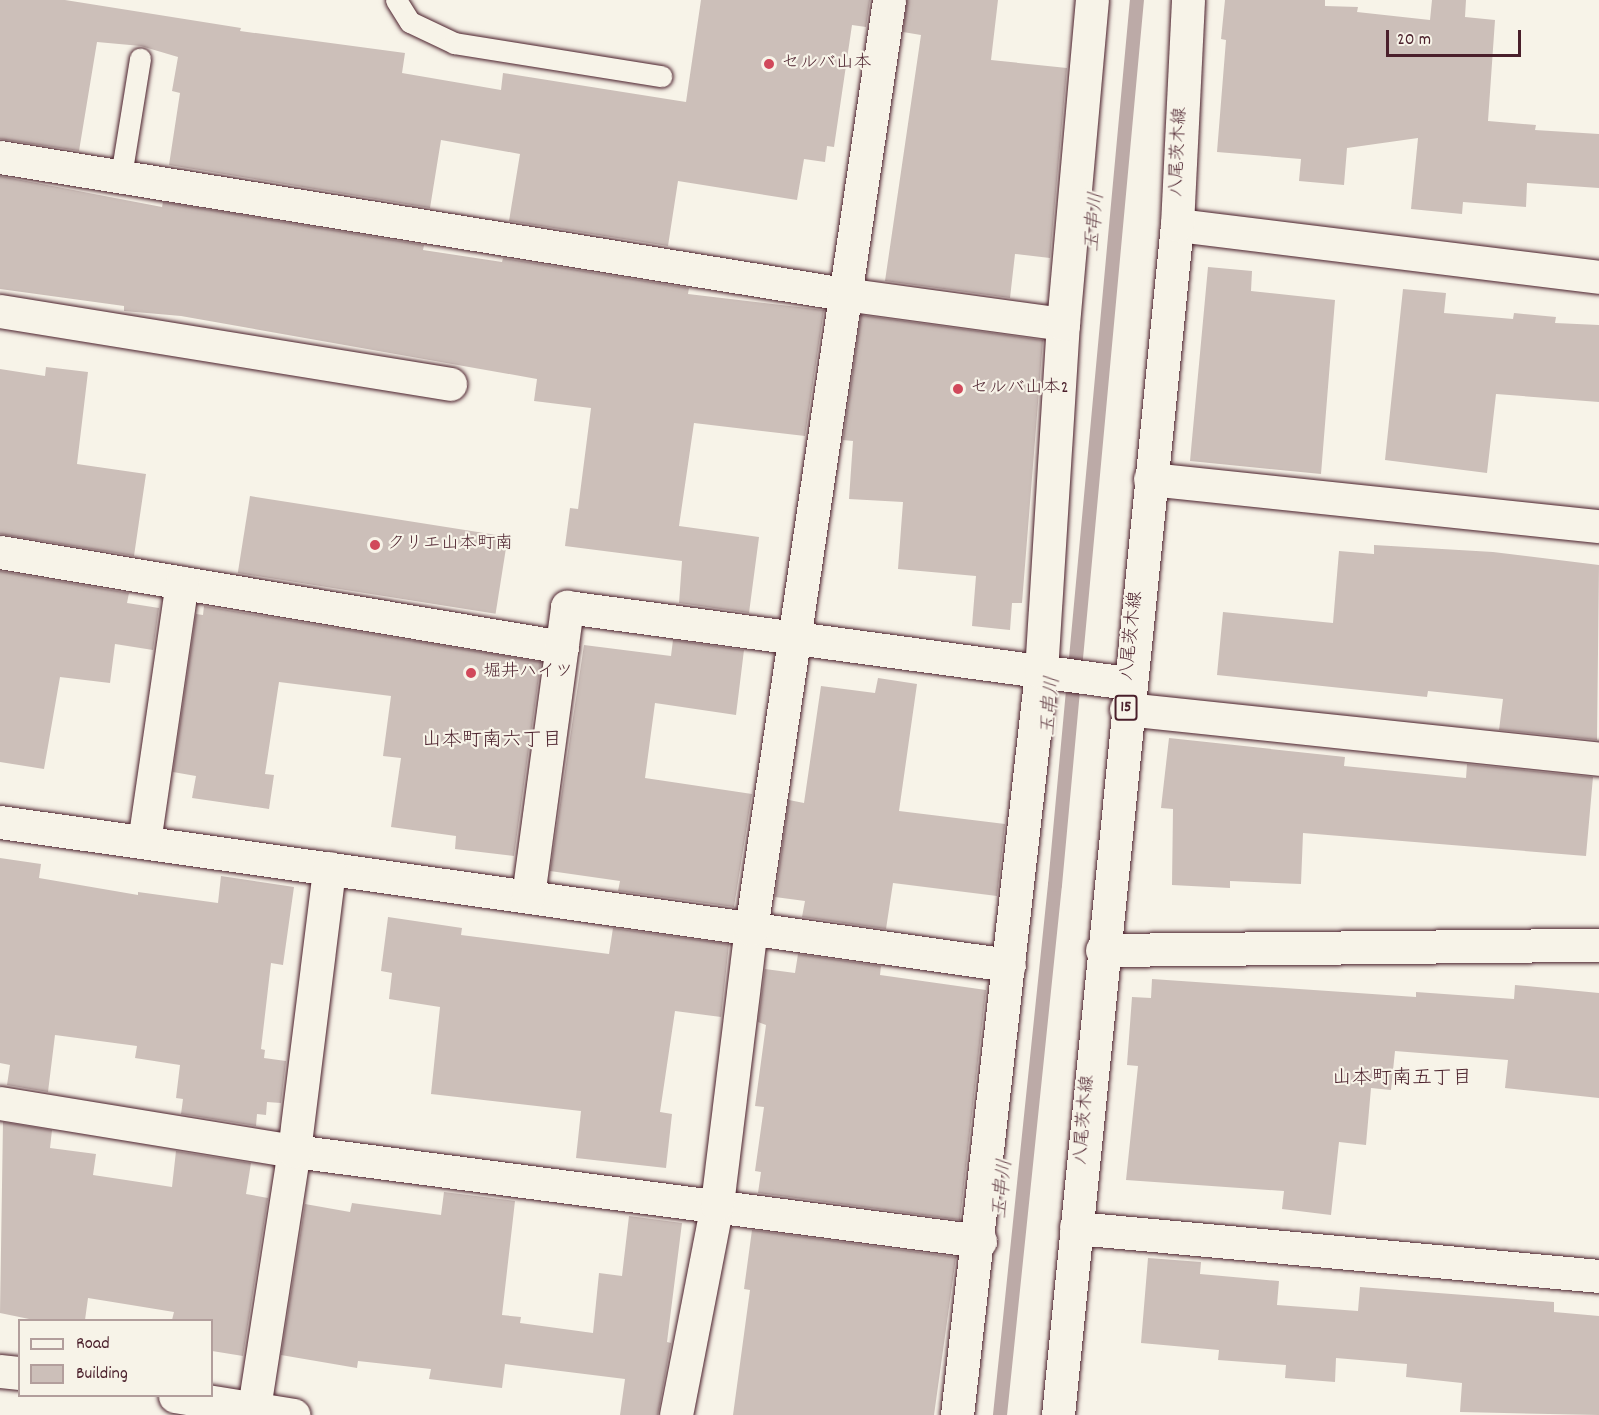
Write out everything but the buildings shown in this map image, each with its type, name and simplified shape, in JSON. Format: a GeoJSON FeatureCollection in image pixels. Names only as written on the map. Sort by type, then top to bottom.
{"type":"FeatureCollection","features":[{"type":"Feature","properties":{"kind":"street"},"geometry":{"type":"LineString","coordinates":[[675,1415],[717,1204],[751,929],[889,0]]}},
{"type":"Feature","properties":{"kind":"street"},"geometry":{"type":"LineString","coordinates":[[957,1415],[980,1241],[1009,966],[1049,673],[1063,324],[1092,0]]}},
{"type":"Feature","properties":{"kind":"street","name":"八尾茨木線"},"geometry":{"type":"LineString","coordinates":[[1058,1415],[1102,950],[1119,691],[1150,479],[1177,225],[1188,0]]}},
{"type":"Feature","properties":{"kind":"street"},"geometry":{"type":"LineString","coordinates":[[0,157],[844,294],[1063,324]]}},
{"type":"Feature","properties":{"kind":"street"},"geometry":{"type":"LineString","coordinates":[[1177,225],[1599,277]]}},
{"type":"Feature","properties":{"kind":"street"},"geometry":{"type":"LineString","coordinates":[[0,311],[450,384]]}},
{"type":"Feature","properties":{"kind":"street"},"geometry":{"type":"LineString","coordinates":[[1150,479],[1599,526]]}},
{"type":"Feature","properties":{"kind":"street"},"geometry":{"type":"LineString","coordinates":[[0,552],[562,647]]}},
{"type":"Feature","properties":{"kind":"street"},"geometry":{"type":"LineString","coordinates":[[144,842],[182,583]]}},
{"type":"Feature","properties":{"kind":"street"},"geometry":{"type":"LineString","coordinates":[[528,896],[567,607],[1049,673],[1119,691],[1599,759]]}},
{"type":"Feature","properties":{"kind":"street"},"geometry":{"type":"LineString","coordinates":[[0,822],[1009,966]]}},
{"type":"Feature","properties":{"kind":"street"},"geometry":{"type":"LineString","coordinates":[[254,1408],[294,1151],[329,868]]}},
{"type":"Feature","properties":{"kind":"street"},"geometry":{"type":"LineString","coordinates":[[1102,950],[1599,945]]}},
{"type":"Feature","properties":{"kind":"street"},"geometry":{"type":"LineString","coordinates":[[0,1103],[294,1151],[717,1204],[980,1241]]}},
{"type":"Feature","properties":{"kind":"street"},"geometry":{"type":"LineString","coordinates":[[1076,1228],[1599,1276]]}},
{"type":"Feature","properties":{"kind":"street"},"geometry":{"type":"LineString","coordinates":[[0,1371],[18,1373]]}},
{"type":"Feature","properties":{"kind":"street"},"geometry":{"type":"LineString","coordinates":[[187,1397],[293,1415]]}},
{"type":"Feature","properties":{"kind":"lane"},"geometry":{"type":"LineString","coordinates":[[396,0],[410,22],[454,43],[661,76]]}},
{"type":"Feature","properties":{"kind":"lane"},"geometry":{"type":"LineString","coordinates":[[121,176],[140,59]]}},
{"type":"Feature","properties":{"kind":"waterway","name":"玉串川"},"geometry":{"type":"LineString","coordinates":[[1000,1415],[1055,885],[1137,0]]}},
{"type":"Feature","properties":{"kind":"place","name":"セルバ山本"},"geometry":{"type":"Point","coordinates":[769,64]}},
{"type":"Feature","properties":{"kind":"place","name":"セルバ山本2"},"geometry":{"type":"Point","coordinates":[958,389]}},
{"type":"Feature","properties":{"kind":"place","name":"クリエ山本町南"},"geometry":{"type":"Point","coordinates":[375,545]}},
{"type":"Feature","properties":{"kind":"place","name":"堀井ハイツ"},"geometry":{"type":"Point","coordinates":[471,673]}},
{"type":"Feature","properties":{"kind":"district","name":"山本町南六丁目"},"geometry":{"type":"Point","coordinates":[492,741]}},
{"type":"Feature","properties":{"kind":"district","name":"山本町南五丁目"},"geometry":{"type":"Point","coordinates":[1402,1079]}}]}
